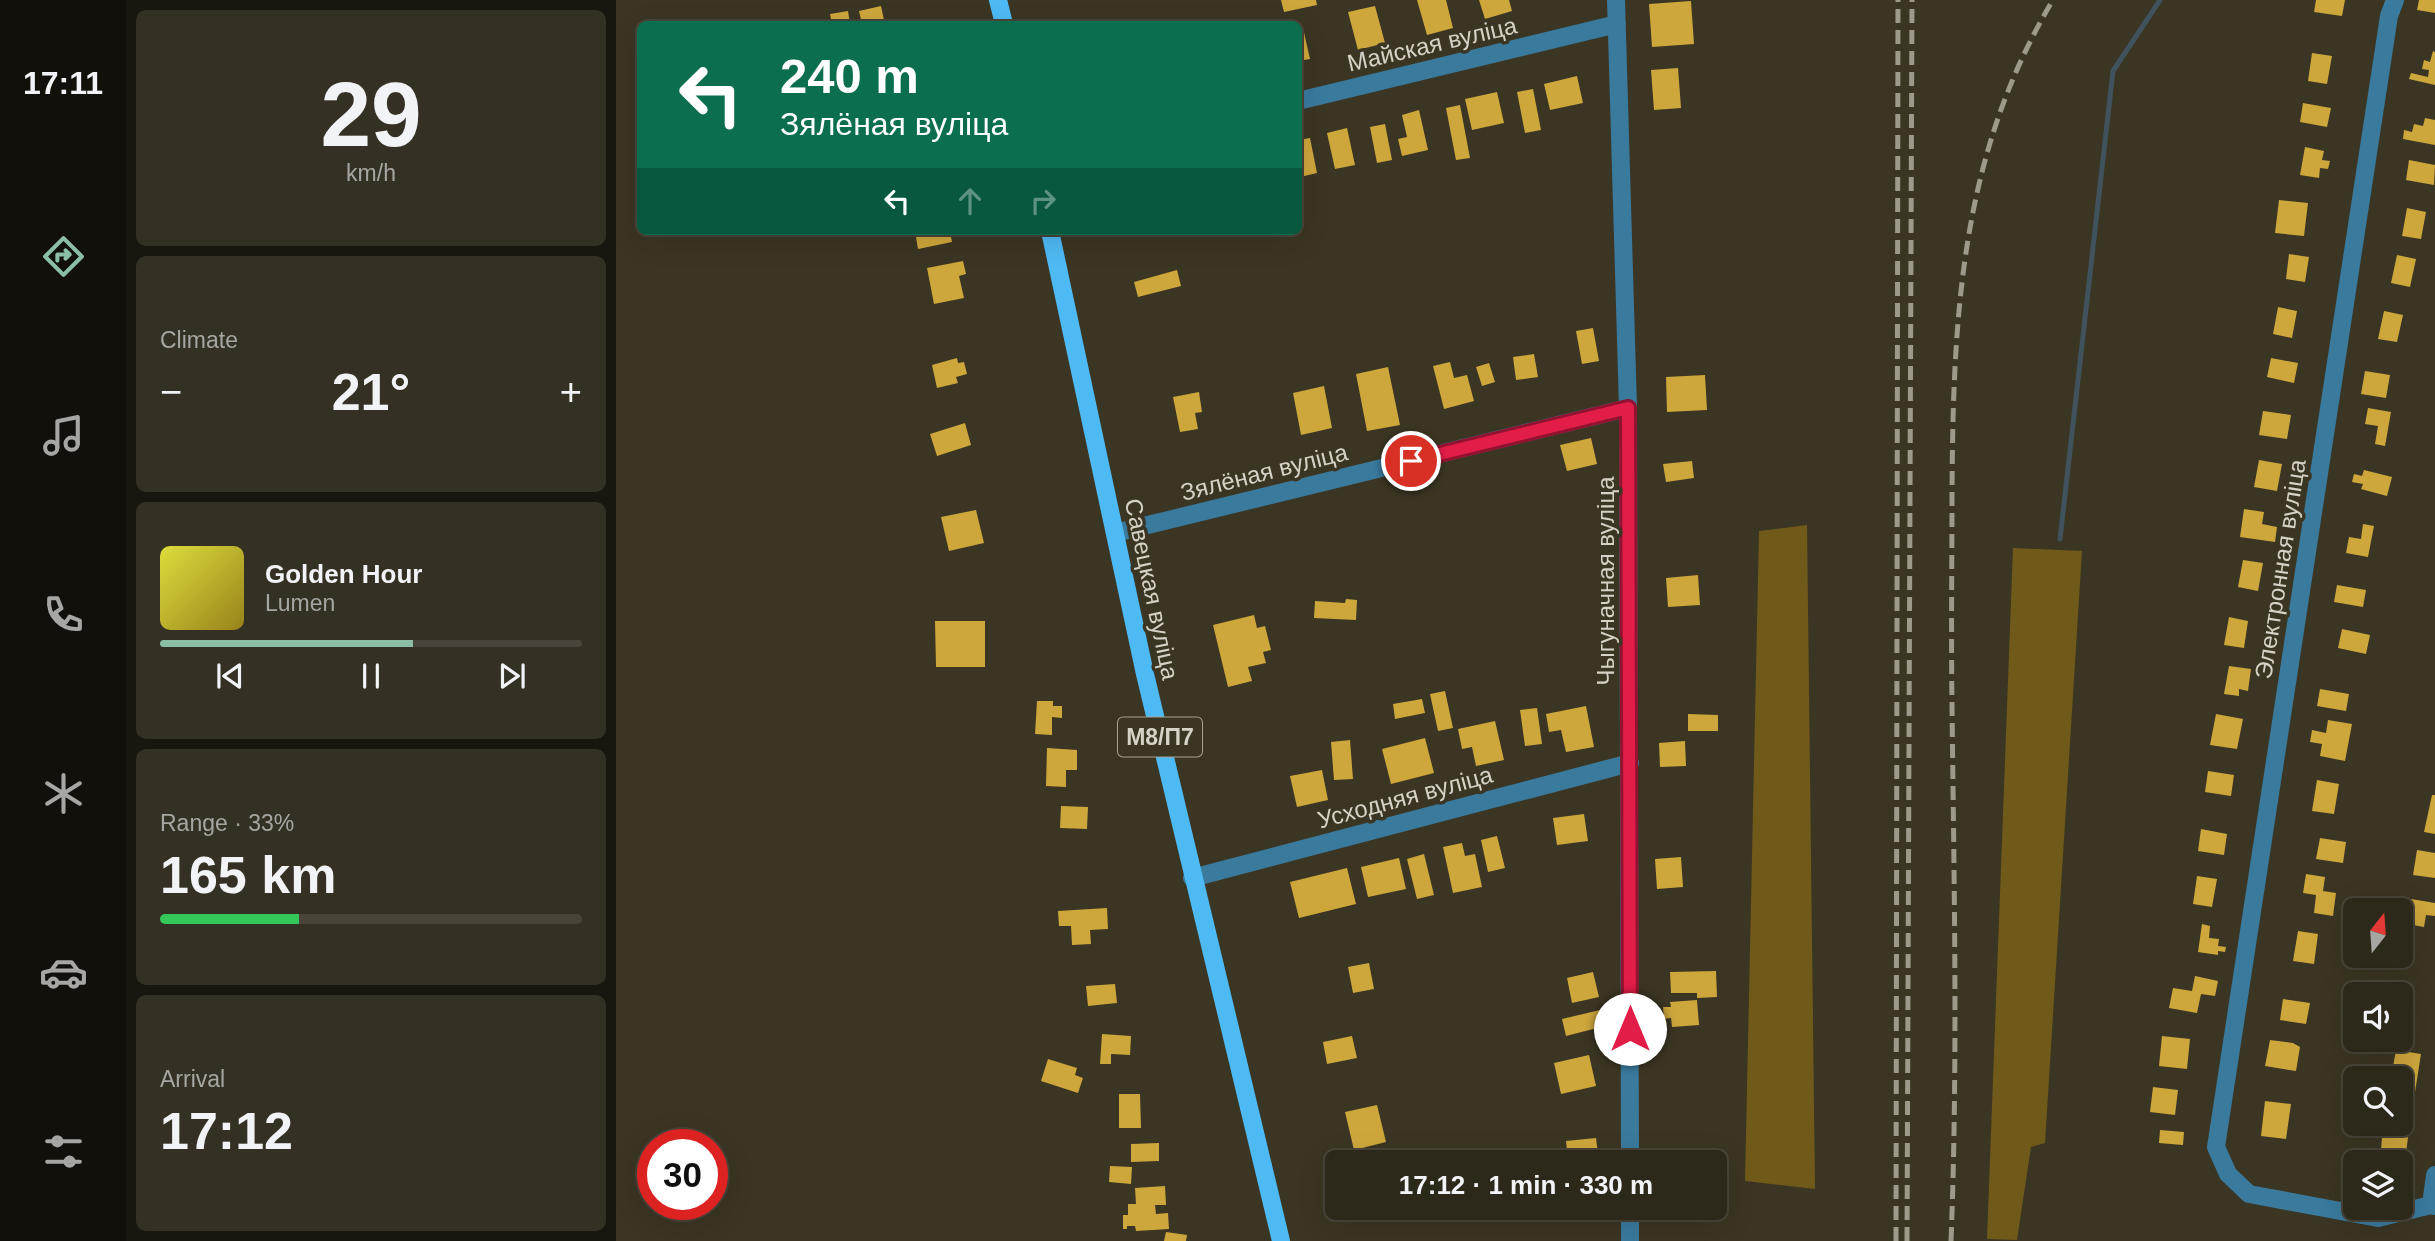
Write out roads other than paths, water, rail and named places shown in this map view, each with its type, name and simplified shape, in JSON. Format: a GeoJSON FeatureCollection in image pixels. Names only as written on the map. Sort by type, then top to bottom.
{"type":"FeatureCollection","features":[{"type":"Feature","properties":{"kind":"main road"},"geometry":{"type":"LineString","coordinates":[[998,0],[1003,21]]}},
{"type":"Feature","properties":{"kind":"main road","name":"Савецкая вуліца"},"geometry":{"type":"LineString","coordinates":[[1052,235],[1192,878],[1250,1104],[1281,1241]]}},
{"type":"Feature","properties":{"kind":"street","name":"Чыгуначная вуліца"},"geometry":{"type":"LineString","coordinates":[[1616,0],[1628,408],[1630,1150]]}},
{"type":"Feature","properties":{"kind":"street","name":"Электронная вуліца"},"geometry":{"type":"LineString","coordinates":[[2395,0],[2389,16],[2216,1147],[2228,1174],[2249,1194],[2378,1218],[2433,1206]]}},
{"type":"Feature","properties":{"kind":"street","name":"Майская вуліца"},"geometry":{"type":"LineString","coordinates":[[1302,100],[1617,24]]}},
{"type":"Feature","properties":{"kind":"street","name":"Зялёная вуліца"},"geometry":{"type":"LineString","coordinates":[[1115,533],[1628,408]]}},
{"type":"Feature","properties":{"kind":"street","name":"Усходняя вуліца"},"geometry":{"type":"LineString","coordinates":[[1192,878],[1630,763]]}},
{"type":"Feature","properties":{"kind":"street"},"geometry":{"type":"LineString","coordinates":[[2433,1206],[2435,1175]]}},
{"type":"Feature","properties":{"kind":"street"},"geometry":{"type":"LineString","coordinates":[[1630,1220],[1630,1241]]}},
{"type":"Feature","properties":{"kind":"waterway"},"geometry":{"type":"LineString","coordinates":[[2060,539],[2113,71],[2160,0]]}},
{"type":"Feature","properties":{"kind":"railway"},"geometry":{"type":"LineString","coordinates":[[1896,1241],[1898,0]]}},
{"type":"Feature","properties":{"kind":"railway"},"geometry":{"type":"LineString","coordinates":[[1907,1241],[1912,0]]}},
{"type":"Feature","properties":{"kind":"railway"},"geometry":{"type":"LineString","coordinates":[[1951,1241],[1955,1040],[1952,495],[1955,365],[1960,302],[1980,178],[1998,118],[2022,59],[2053,0]]}}]}
